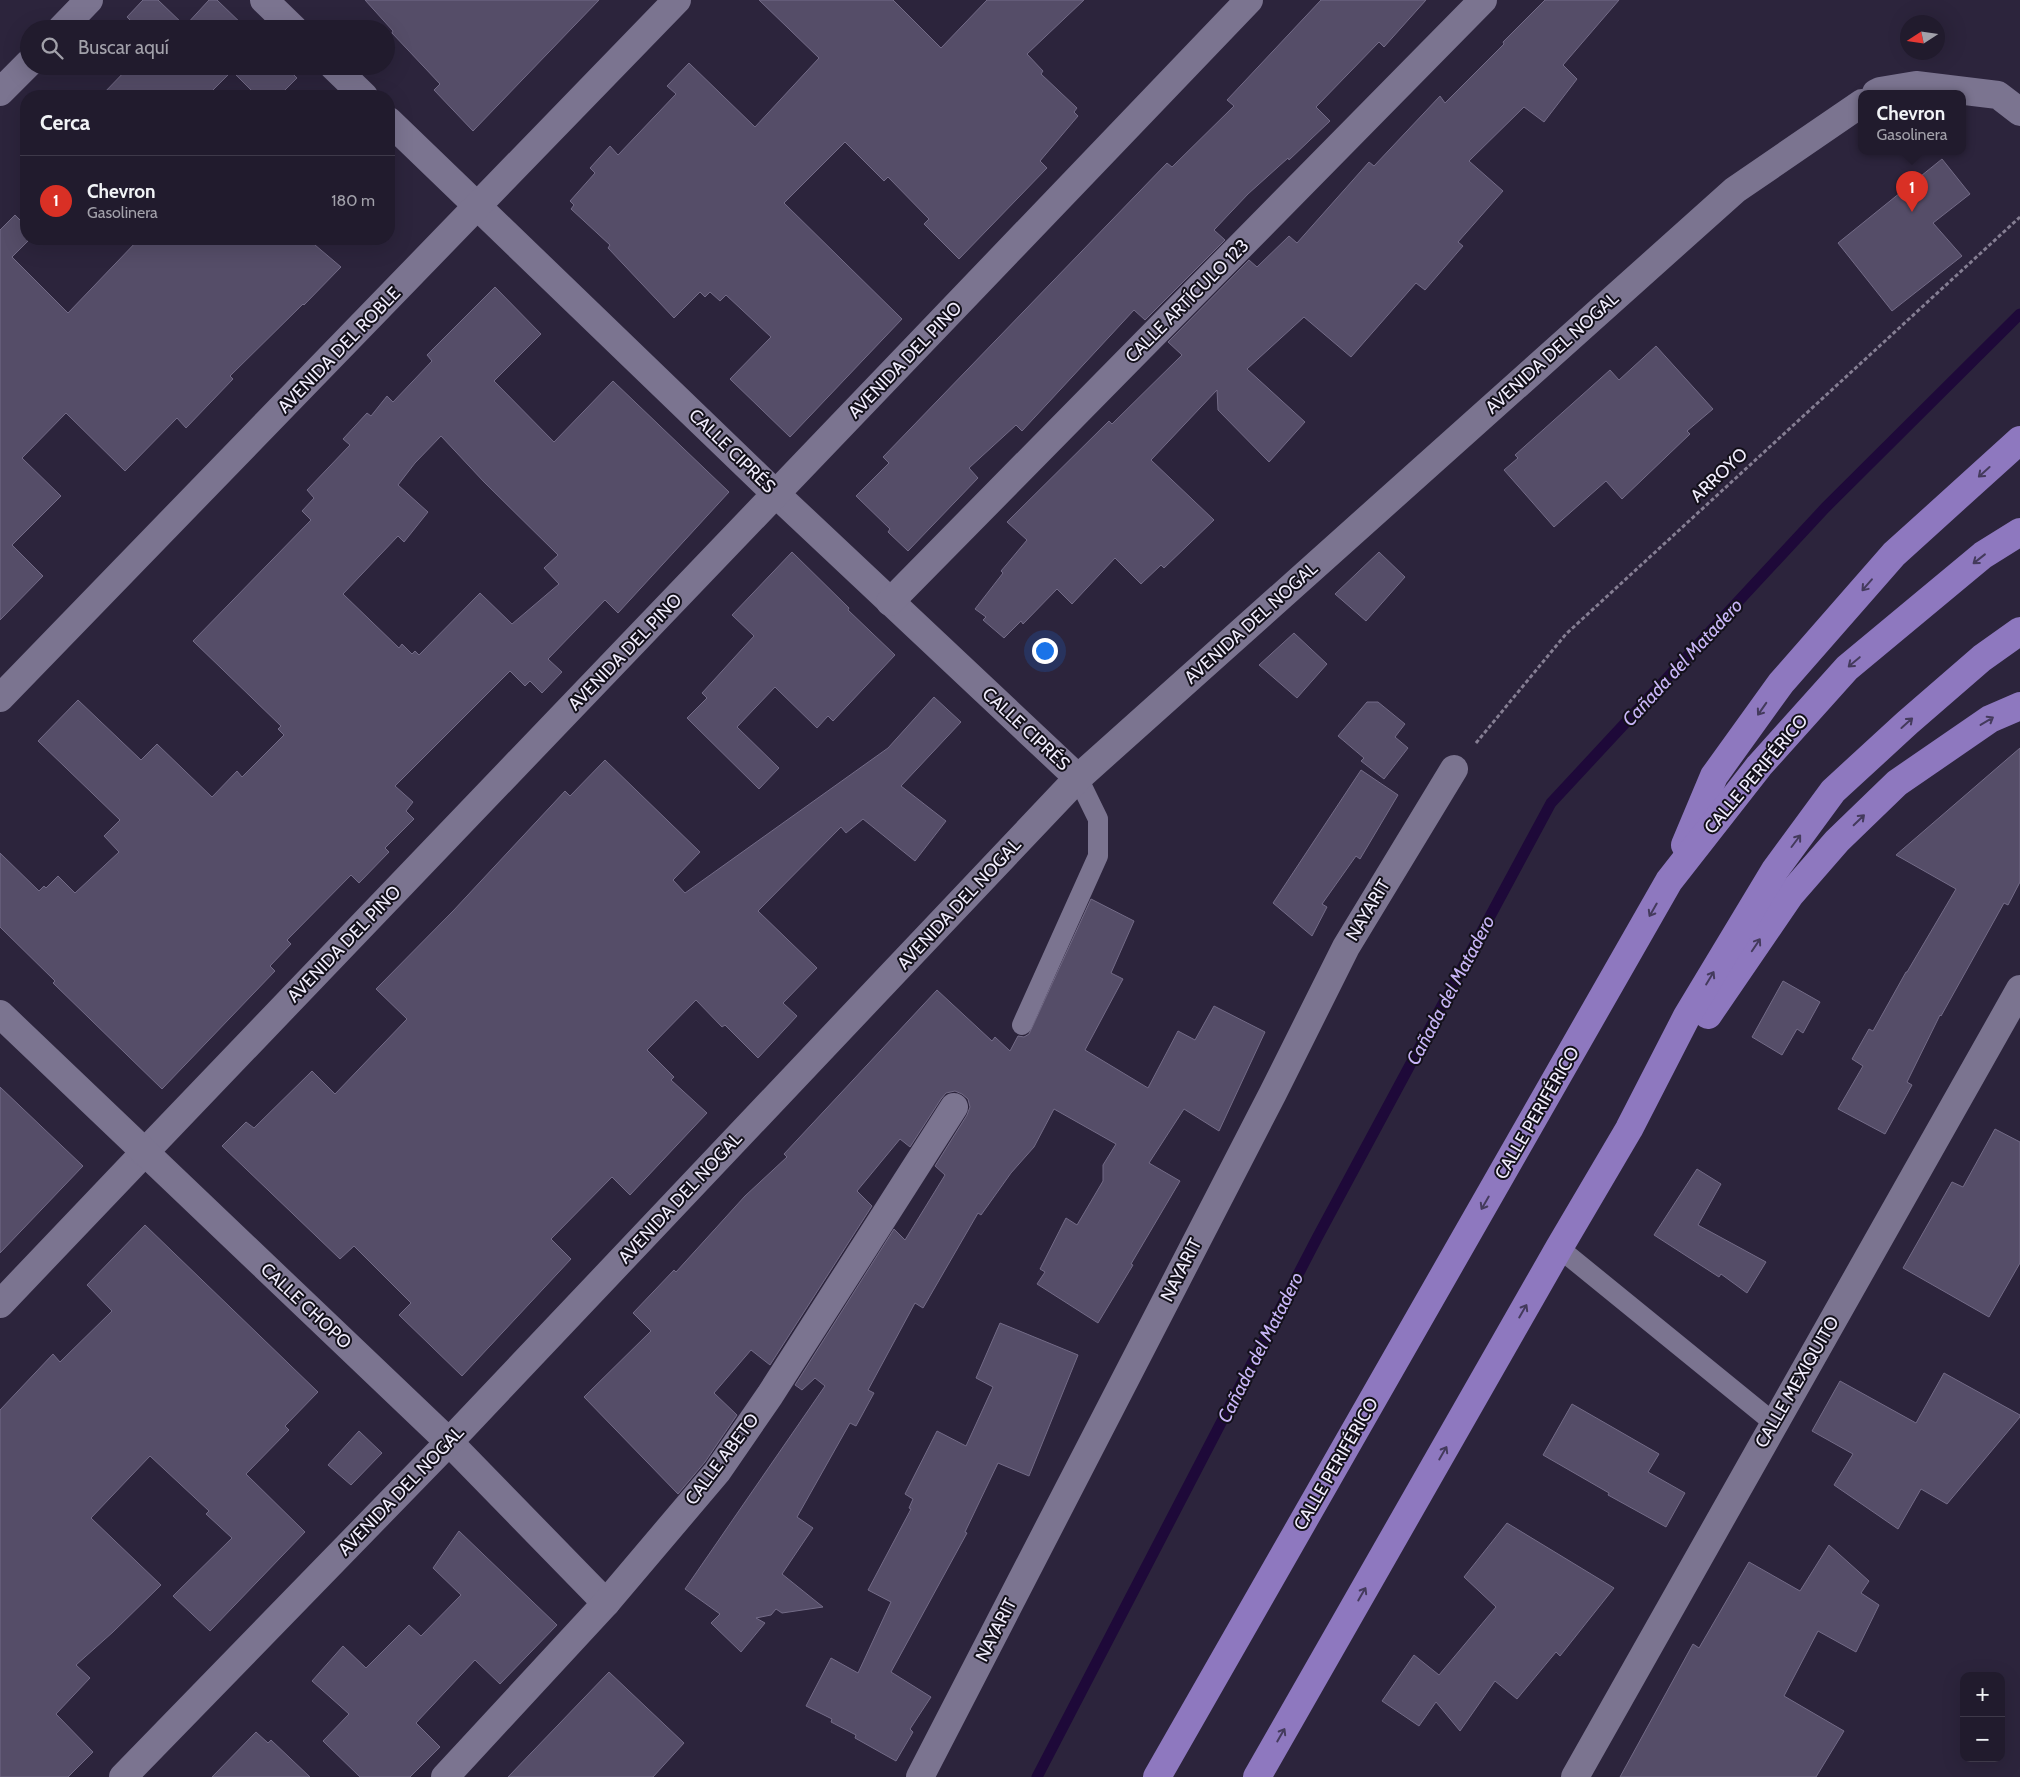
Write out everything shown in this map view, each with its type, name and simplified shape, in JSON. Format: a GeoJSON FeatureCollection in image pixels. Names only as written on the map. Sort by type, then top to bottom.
{"type":"FeatureCollection","features":[{"type":"Feature","properties":{"kind":"highway"},"geometry":{"type":"LineString","coordinates":[[1669,881],[1714,776],[1781,683],[1894,554],[2020,440]]}},
{"type":"Feature","properties":{"kind":"highway","name":"CALLE PERIFÉRICO"},"geometry":{"type":"LineString","coordinates":[[1157,1777],[1669,881],[1759,766],[1848,668],[1983,555],[2020,532]]}},
{"type":"Feature","properties":{"kind":"highway"},"geometry":{"type":"LineString","coordinates":[[1257,1777],[1629,1129],[1688,1016],[1775,870],[1833,791],[1967,671],[2020,631]]}},
{"type":"Feature","properties":{"kind":"highway"},"geometry":{"type":"LineString","coordinates":[[1629,1129],[1790,895],[1837,840],[1897,783],[1990,719],[2020,706]]}},
{"type":"Feature","properties":{"kind":"street"},"geometry":{"type":"LineString","coordinates":[[70,20],[89,0]]}},
{"type":"Feature","properties":{"kind":"street"},"geometry":{"type":"LineString","coordinates":[[264,0],[285,20]]}},
{"type":"Feature","properties":{"kind":"street","name":"AVENIDA DEL ROBLE"},"geometry":{"type":"LineString","coordinates":[[0,698],[677,0]]}},
{"type":"Feature","properties":{"kind":"street","name":"AVENIDA DEL PINO"},"geometry":{"type":"LineString","coordinates":[[0,1304],[1249,0]]}},
{"type":"Feature","properties":{"kind":"street","name":"CALLE ARTÍCULO 123"},"geometry":{"type":"LineString","coordinates":[[890,602],[1483,0]]}},
{"type":"Feature","properties":{"kind":"street"},"geometry":{"type":"LineString","coordinates":[[0,92],[20,71]]}},
{"type":"Feature","properties":{"kind":"street"},"geometry":{"type":"LineString","coordinates":[[342,75],[358,90]]}},
{"type":"Feature","properties":{"kind":"street"},"geometry":{"type":"LineString","coordinates":[[1896,90],[1916,85],[1957,90]]}},
{"type":"Feature","properties":{"kind":"street"},"geometry":{"type":"LineString","coordinates":[[1966,91],[1998,95],[2020,112]]}},
{"type":"Feature","properties":{"kind":"street","name":"AVENIDA DEL NOGAL"},"geometry":{"type":"LineString","coordinates":[[123,1777],[449,1442],[1078,778],[1735,190],[1858,106]]}},
{"type":"Feature","properties":{"kind":"street","name":"CALLE CIPRÉS"},"geometry":{"type":"LineString","coordinates":[[395,127],[776,494],[1078,778]]}},
{"type":"Feature","properties":{"kind":"street","name":"NAYARIT"},"geometry":{"type":"LineString","coordinates":[[920,1777],[1273,1093],[1346,947],[1454,769]]}},
{"type":"Feature","properties":{"kind":"street","name":"CALLE MEXIQUITO"},"geometry":{"type":"LineString","coordinates":[[1575,1777],[2020,989]]}},
{"type":"Feature","properties":{"kind":"street","name":"CALLE CHOPO"},"geometry":{"type":"LineString","coordinates":[[0,1014],[449,1442],[606,1603]]}},
{"type":"Feature","properties":{"kind":"street","name":"CALLE ABETO"},"geometry":{"type":"LineString","coordinates":[[445,1777],[606,1603],[717,1472],[770,1395],[954,1107]]}},
{"type":"Feature","properties":{"kind":"lane"},"geometry":{"type":"LineString","coordinates":[[1022,1025],[1098,856],[1098,819],[1078,778]]}},
{"type":"Feature","properties":{"kind":"lane"},"geometry":{"type":"LineString","coordinates":[[1559,1248],[1774,1423]]}},
{"type":"Feature","properties":{"kind":"path","name":"ARROYO"},"geometry":{"type":"LineString","coordinates":[[1454,769],[1566,634],[2020,217]]}},
{"type":"Feature","properties":{"kind":"building"},"geometry":{"type":"Polygon","coordinates":[[[143,0],[158,0],[179,20],[130,20],[127,17],[143,0]]]}},
{"type":"Feature","properties":{"kind":"building"},"geometry":{"type":"Polygon","coordinates":[[[209,0],[217,0],[238,20],[191,20],[209,0]]]}},
{"type":"Feature","properties":{"kind":"building"},"geometry":{"type":"Polygon","coordinates":[[[365,0],[599,0],[473,131],[434,90],[440,84],[395,36],[395,20],[383,20],[365,0]]]}},
{"type":"Feature","properties":{"kind":"building"},"geometry":{"type":"Polygon","coordinates":[[[759,0],[893,0],[941,48],[987,0],[1084,0],[1027,54],[1043,71],[1041,74],[1077,108],[1074,112],[1078,116],[1040,161],[1047,168],[959,259],[924,224],[929,219],[888,177],[884,181],[845,142],[784,203],[902,319],[790,437],[730,379],[771,337],[726,295],[720,301],[710,292],[705,297],[700,292],[674,318],[608,248],[610,245],[571,209],[574,205],[570,201],[595,173],[590,168],[610,146],[618,155],[676,94],[667,86],[689,63],[755,127],[819,58],[759,0]]]}},
{"type":"Feature","properties":{"kind":"building"},"geometry":{"type":"Polygon","coordinates":[[[1321,0],[1426,0],[1384,47],[1379,42],[1316,107],[1330,121],[1289,160],[1288,158],[1248,194],[1214,230],[1225,240],[1145,320],[1134,310],[1022,431],[1016,425],[969,468],[978,478],[908,551],[888,532],[890,529],[856,496],[889,463],[883,457],[1167,163],[1172,167],[1234,106],[1227,100],[1321,0]]]}},
{"type":"Feature","properties":{"kind":"building"},"geometry":{"type":"Polygon","coordinates":[[[1545,0],[1619,0],[1563,65],[1577,79],[1544,122],[1524,107],[1469,161],[1503,191],[1458,242],[1463,246],[1425,290],[1416,283],[1351,357],[1304,317],[1247,369],[1305,422],[1269,462],[1218,410],[1217,390],[1151,460],[1214,520],[1164,568],[1161,565],[1141,584],[1115,558],[1072,604],[1057,589],[1023,624],[1021,621],[1004,638],[983,620],[986,617],[975,609],[1003,573],[1001,571],[1027,540],[1007,522],[1109,421],[1112,424],[1182,355],[1168,342],[1249,260],[1257,267],[1289,236],[1297,243],[1369,162],[1374,166],[1440,96],[1445,103],[1545,0]]]}},
{"type":"Feature","properties":{"kind":"building"},"geometry":{"type":"Polygon","coordinates":[[[121,75],[228,75],[213,90],[107,90],[121,75]]]}},
{"type":"Feature","properties":{"kind":"building"},"geometry":{"type":"Polygon","coordinates":[[[236,75],[294,75],[297,78],[285,90],[251,90],[236,75]]]}},
{"type":"Feature","properties":{"kind":"building"},"geometry":{"type":"Polygon","coordinates":[[[1942,159],[1970,194],[1933,223],[1962,256],[1892,311],[1838,243],[1942,159]]]}},
{"type":"Feature","properties":{"kind":"building"},"geometry":{"type":"Polygon","coordinates":[[[15,215],[20,220],[20,245],[24,245],[12,257],[68,313],[133,245],[315,245],[341,267],[230,376],[233,379],[186,428],[177,418],[125,471],[66,413],[22,458],[61,496],[12,545],[43,576],[0,620],[0,230],[15,215]]]}},
{"type":"Feature","properties":{"kind":"building"},"geometry":{"type":"Polygon","coordinates":[[[495,287],[541,334],[494,381],[554,442],[613,381],[729,492],[618,613],[605,600],[548,659],[562,672],[542,693],[530,681],[525,686],[510,671],[395,786],[413,802],[406,811],[414,819],[385,848],[389,852],[359,883],[351,875],[287,940],[291,944],[270,966],[275,971],[162,1089],[53,983],[55,981],[0,927],[0,853],[39,891],[44,886],[46,888],[58,876],[75,893],[119,852],[104,836],[120,820],[38,741],[78,700],[141,760],[157,744],[212,797],[237,771],[242,777],[284,735],[278,729],[281,726],[193,641],[311,520],[302,511],[314,498],[307,490],[350,445],[343,439],[367,413],[371,416],[387,396],[393,402],[432,361],[427,355],[495,287]],[[441,436],[415,463],[398,485],[428,512],[404,542],[398,536],[343,594],[399,648],[402,644],[412,654],[415,651],[419,655],[480,593],[512,624],[559,584],[544,568],[558,555],[484,482],[441,436]]]}},
{"type":"Feature","properties":{"kind":"building"},"geometry":{"type":"Polygon","coordinates":[[[1656,346],[1713,409],[1687,431],[1690,434],[1622,499],[1606,481],[1554,527],[1504,470],[1518,458],[1515,455],[1610,370],[1619,380],[1656,346]]]}},
{"type":"Feature","properties":{"kind":"building"},"geometry":{"type":"Polygon","coordinates":[[[792,552],[895,655],[833,721],[828,716],[817,728],[775,687],[737,727],[779,768],[759,789],[687,718],[707,698],[702,693],[754,636],[732,615],[792,552]]]}},
{"type":"Feature","properties":{"kind":"building"},"geometry":{"type":"Polygon","coordinates":[[[1379,552],[1405,577],[1366,621],[1335,594],[1379,552]]]}},
{"type":"Feature","properties":{"kind":"building"},"geometry":{"type":"Polygon","coordinates":[[[1294,633],[1327,664],[1297,698],[1259,665],[1294,633]]]}},
{"type":"Feature","properties":{"kind":"building"},"geometry":{"type":"Polygon","coordinates":[[[934,697],[961,722],[901,786],[946,821],[915,861],[863,819],[846,833],[841,827],[758,911],[817,968],[783,1003],[797,1016],[758,1058],[725,1025],[722,1027],[696,1000],[647,1050],[674,1077],[671,1080],[707,1113],[630,1195],[612,1177],[551,1239],[571,1259],[462,1376],[399,1315],[411,1303],[354,1246],[340,1259],[222,1146],[246,1122],[254,1128],[312,1071],[335,1094],[407,1019],[376,989],[453,911],[565,791],[570,796],[605,760],[700,852],[673,880],[685,893],[888,748],[934,697]]]}},
{"type":"Feature","properties":{"kind":"building"},"geometry":{"type":"Polygon","coordinates":[[[1367,702],[1378,702],[1405,724],[1395,737],[1408,748],[1384,779],[1361,761],[1364,758],[1338,736],[1367,702]]]}},
{"type":"Feature","properties":{"kind":"building"},"geometry":{"type":"Polygon","coordinates":[[[2020,748],[2020,882],[2008,905],[2004,903],[1940,1015],[1907,1082],[1912,1085],[1885,1134],[1838,1109],[1863,1066],[1852,1059],[1869,1029],[1873,1031],[1956,889],[1896,855],[2020,748]]]}},
{"type":"Feature","properties":{"kind":"building"},"geometry":{"type":"Polygon","coordinates":[[[1361,770],[1398,795],[1360,859],[1356,856],[1322,904],[1327,907],[1312,936],[1273,903],[1361,770]]]}},
{"type":"Feature","properties":{"kind":"building"},"geometry":{"type":"Polygon","coordinates":[[[1091,899],[1134,921],[1111,973],[1123,979],[1085,1050],[1148,1088],[1178,1031],[1195,1040],[1214,1006],[1265,1032],[1219,1131],[1184,1109],[1149,1163],[1180,1181],[1098,1323],[1037,1284],[1045,1272],[1040,1269],[1066,1218],[1077,1225],[1103,1181],[1103,1165],[1116,1144],[1054,1109],[1034,1147],[1011,1173],[981,1215],[978,1213],[923,1308],[915,1303],[868,1390],[874,1393],[856,1426],[850,1423],[797,1517],[813,1528],[782,1574],[823,1607],[782,1613],[776,1609],[771,1615],[756,1618],[765,1623],[741,1652],[711,1623],[720,1614],[685,1589],[825,1386],[815,1378],[802,1390],[795,1385],[894,1229],[905,1240],[945,1175],[935,1166],[967,1115],[970,1107],[968,1099],[955,1091],[946,1093],[910,1147],[900,1139],[857,1191],[872,1206],[770,1365],[751,1350],[714,1393],[737,1415],[705,1462],[678,1494],[584,1397],[651,1331],[633,1313],[674,1270],[676,1272],[745,1196],[787,1157],[784,1154],[937,990],[992,1041],[995,1037],[1010,1051],[1018,1036],[1024,1037],[1029,1034],[1091,899]]]}},
{"type":"Feature","properties":{"kind":"building"},"geometry":{"type":"Polygon","coordinates":[[[1783,981],[1820,1002],[1803,1033],[1797,1029],[1782,1055],[1752,1037],[1783,981]]]}},
{"type":"Feature","properties":{"kind":"building"},"geometry":{"type":"Polygon","coordinates":[[[0,1087],[83,1166],[0,1253],[0,1087]]]}},
{"type":"Feature","properties":{"kind":"building"},"geometry":{"type":"Polygon","coordinates":[[[1995,1129],[2020,1142],[2020,1263],[1989,1317],[1903,1268],[1952,1182],[1963,1187],[1995,1129]]]}},
{"type":"Feature","properties":{"kind":"building"},"geometry":{"type":"Polygon","coordinates":[[[1697,1169],[1721,1184],[1698,1225],[1766,1262],[1747,1293],[1721,1274],[1719,1277],[1654,1235],[1697,1169]]]}},
{"type":"Feature","properties":{"kind":"building"},"geometry":{"type":"Polygon","coordinates":[[[145,1225],[318,1392],[285,1426],[289,1430],[246,1474],[305,1532],[210,1631],[173,1596],[232,1538],[206,1514],[209,1511],[150,1456],[91,1518],[161,1585],[76,1665],[90,1678],[56,1714],[93,1752],[68,1777],[0,1777],[0,1410],[53,1354],[60,1362],[112,1311],[87,1285],[145,1225]]]}},
{"type":"Feature","properties":{"kind":"building"},"geometry":{"type":"Polygon","coordinates":[[[1000,1323],[1078,1355],[1029,1476],[998,1463],[965,1532],[967,1533],[891,1672],[931,1697],[910,1729],[913,1732],[896,1761],[855,1738],[856,1735],[831,1722],[832,1719],[806,1706],[831,1658],[858,1673],[891,1602],[868,1590],[911,1509],[909,1508],[913,1499],[905,1494],[937,1431],[966,1446],[993,1387],[976,1378],[1000,1323]]]}},
{"type":"Feature","properties":{"kind":"building"},"geometry":{"type":"Polygon","coordinates":[[[1944,1373],[2020,1415],[2020,1417],[1947,1504],[1921,1489],[1898,1529],[1834,1485],[1853,1454],[1812,1431],[1840,1381],[1916,1423],[1944,1373]]]}},
{"type":"Feature","properties":{"kind":"building"},"geometry":{"type":"Polygon","coordinates":[[[1572,1404],[1659,1454],[1648,1472],[1685,1493],[1666,1527],[1608,1495],[1609,1493],[1543,1455],[1572,1404]]]}},
{"type":"Feature","properties":{"kind":"building"},"geometry":{"type":"Polygon","coordinates":[[[359,1431],[382,1453],[351,1485],[328,1465],[359,1431]]]}},
{"type":"Feature","properties":{"kind":"building"},"geometry":{"type":"Polygon","coordinates":[[[1507,1523],[1614,1588],[1560,1656],[1556,1652],[1517,1699],[1495,1681],[1460,1731],[1436,1702],[1419,1726],[1382,1701],[1414,1655],[1439,1675],[1496,1607],[1464,1577],[1507,1523]]]}},
{"type":"Feature","properties":{"kind":"building"},"geometry":{"type":"Polygon","coordinates":[[[459,1531],[557,1625],[500,1684],[475,1660],[416,1723],[440,1747],[410,1777],[360,1777],[323,1741],[349,1714],[312,1681],[343,1646],[366,1668],[409,1625],[421,1636],[461,1595],[433,1568],[459,1531]]]}},
{"type":"Feature","properties":{"kind":"building"},"geometry":{"type":"Polygon","coordinates":[[[1829,1545],[1869,1581],[1861,1593],[1879,1605],[1856,1652],[1818,1631],[1784,1696],[1844,1731],[1816,1777],[1620,1777],[1693,1644],[1699,1648],[1749,1562],[1800,1591],[1829,1545]]]}},
{"type":"Feature","properties":{"kind":"building"},"geometry":{"type":"Polygon","coordinates":[[[609,1672],[684,1743],[653,1777],[508,1777],[609,1672]]]}},
{"type":"Feature","properties":{"kind":"building"},"geometry":{"type":"Polygon","coordinates":[[[256,1732],[268,1743],[271,1740],[310,1777],[212,1777],[256,1732]]]}},
{"type":"Feature","properties":{"kind":"waterway","name":"Cañada del Matadero"},"geometry":{"type":"LineString","coordinates":[[1037,1777],[1317,1238],[1551,803],[1825,508],[2020,314]]}},
{"type":"Feature","properties":{"kind":"place","name":"Chevron"},"geometry":{"type":"Point","coordinates":[1912,212]}}]}
